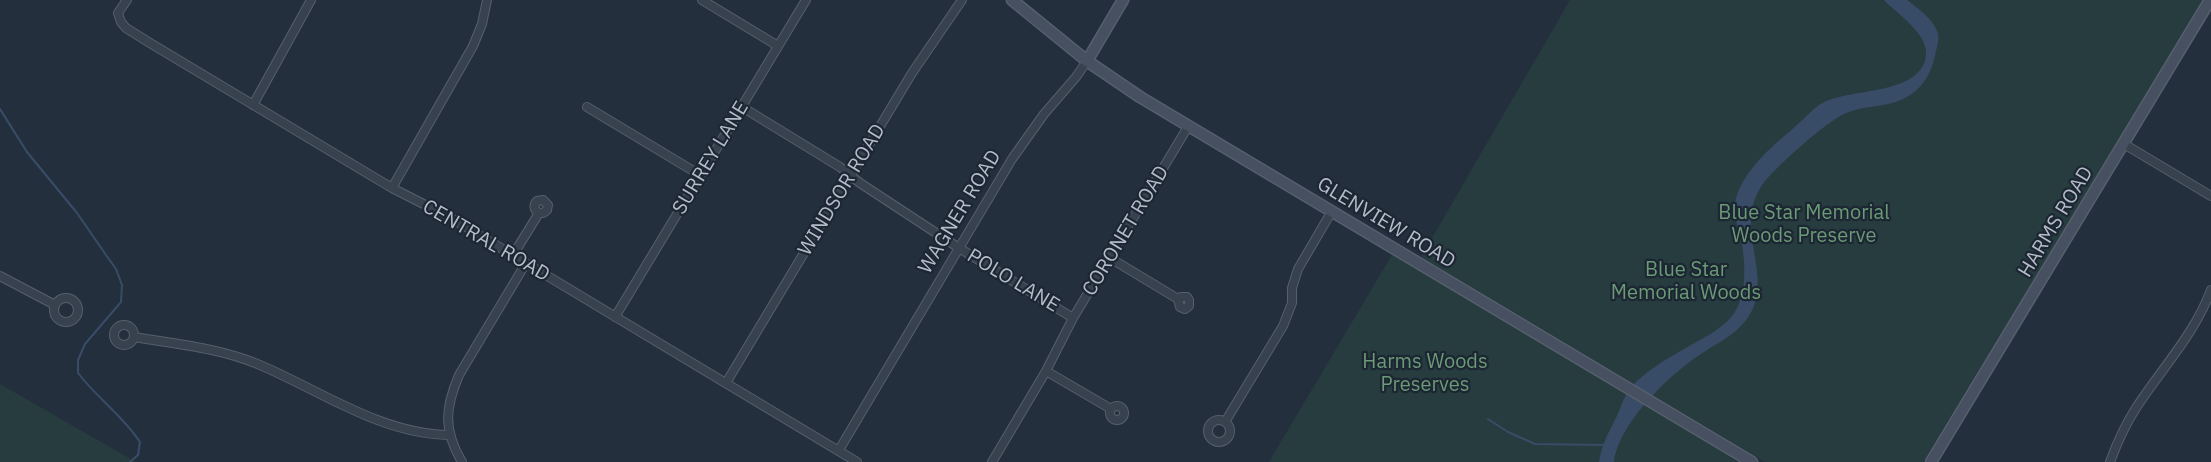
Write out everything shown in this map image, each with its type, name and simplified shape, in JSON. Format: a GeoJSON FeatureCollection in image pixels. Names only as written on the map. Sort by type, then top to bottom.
{"type":"FeatureCollection","features":[{"type":"Feature","properties":{"kind":"main road","name":"GLENVIEW ROAD"},"geometry":{"type":"LineString","coordinates":[[1012,0],[1087,61],[1140,97],[1752,462]]}},
{"type":"Feature","properties":{"kind":"main road","name":"WAGNER ROAD"},"geometry":{"type":"LineString","coordinates":[[1087,61],[1123,0]]}},
{"type":"Feature","properties":{"kind":"main road","name":"HARMS ROAD"},"geometry":{"type":"LineString","coordinates":[[1931,462],[2210,0]]}},
{"type":"Feature","properties":{"kind":"street","name":"CENTRAL ROAD"},"geometry":{"type":"LineString","coordinates":[[127,0],[120,8],[118,17],[126,28],[392,188],[451,218],[857,462]]}},
{"type":"Feature","properties":{"kind":"street"},"geometry":{"type":"LineString","coordinates":[[253,105],[311,0]]}},
{"type":"Feature","properties":{"kind":"street"},"geometry":{"type":"LineString","coordinates":[[392,188],[473,46],[482,24],[487,0]]}},
{"type":"Feature","properties":{"kind":"street"},"geometry":{"type":"LineString","coordinates":[[702,0],[778,46]]}},
{"type":"Feature","properties":{"kind":"street","name":"SURREY LANE"},"geometry":{"type":"LineString","coordinates":[[615,317],[806,0]]}},
{"type":"Feature","properties":{"kind":"street","name":"WINDSOR ROAD"},"geometry":{"type":"LineString","coordinates":[[726,382],[922,57],[962,0]]}},
{"type":"Feature","properties":{"kind":"street","name":"WAGNER ROAD"},"geometry":{"type":"LineString","coordinates":[[839,450],[1011,159],[1087,61]]}},
{"type":"Feature","properties":{"kind":"street"},"geometry":{"type":"LineString","coordinates":[[587,107],[700,175]]}},
{"type":"Feature","properties":{"kind":"street","name":"POLO LANE"},"geometry":{"type":"LineString","coordinates":[[742,107],[840,167],[959,248],[1073,318]]}},
{"type":"Feature","properties":{"kind":"street","name":"CORONET ROAD"},"geometry":{"type":"LineString","coordinates":[[993,462],[1046,371],[1073,318],[1189,125]]}},
{"type":"Feature","properties":{"kind":"street"},"geometry":{"type":"LineString","coordinates":[[2124,144],[2211,196]]}},
{"type":"Feature","properties":{"kind":"street"},"geometry":{"type":"LineString","coordinates":[[1225,422],[1283,326],[1292,303],[1292,288],[1298,269],[1332,211]]}},
{"type":"Feature","properties":{"kind":"street"},"geometry":{"type":"LineString","coordinates":[[513,255],[539,213]]}},
{"type":"Feature","properties":{"kind":"street"},"geometry":{"type":"LineString","coordinates":[[1110,258],[1178,300]]}},
{"type":"Feature","properties":{"kind":"street"},"geometry":{"type":"LineString","coordinates":[[462,462],[449,435],[448,403],[459,375],[526,263]]}},
{"type":"Feature","properties":{"kind":"street"},"geometry":{"type":"LineString","coordinates":[[0,276],[55,305]]}},
{"type":"Feature","properties":{"kind":"street"},"geometry":{"type":"LineString","coordinates":[[2110,462],[2130,418],[2189,337],[2211,290]]}},
{"type":"Feature","properties":{"kind":"street"},"geometry":{"type":"LineString","coordinates":[[134,338],[197,348],[248,360],[378,420],[414,431],[449,435]]}},
{"type":"Feature","properties":{"kind":"street"},"geometry":{"type":"LineString","coordinates":[[1046,371],[1111,409]]}},
{"type":"Feature","properties":{"kind":"green space","name":"Blue Star Memorial Woods Preserve"},"geometry":{"type":"Polygon","coordinates":[[[1570,0],[2203,0],[1923,462],[1765,462],[1421,257],[1570,0]]]}},
{"type":"Feature","properties":{"kind":"green space","name":"Harms Woods Preserves"},"geometry":{"type":"Polygon","coordinates":[[[1393,253],[1701,437],[1738,462],[1269,462],[1393,253]]]}},
{"type":"Feature","properties":{"kind":"green space"},"geometry":{"type":"Polygon","coordinates":[[[0,384],[129,458],[135,462],[0,462],[0,384]]]}},
{"type":"Feature","properties":{"kind":"water"},"geometry":{"type":"Polygon","coordinates":[[[1884,0],[1907,0],[1934,25],[1938,40],[1929,74],[1921,86],[1901,100],[1851,111],[1825,126],[1765,181],[1755,198],[1751,216],[1758,286],[1755,303],[1747,319],[1732,334],[1691,361],[1662,385],[1636,415],[1626,431],[1614,462],[1599,462],[1605,440],[1625,398],[1637,381],[1670,357],[1722,326],[1738,306],[1743,290],[1744,264],[1735,217],[1735,203],[1745,178],[1756,163],[1819,105],[1831,99],[1878,90],[1907,81],[1918,72],[1925,61],[1924,43],[1919,35],[1884,0]]]}},
{"type":"Feature","properties":{"kind":"waterway"},"geometry":{"type":"LineString","coordinates":[[0,109],[27,152],[77,213],[116,269],[122,285],[121,302],[85,344],[78,360],[78,373],[140,442],[138,455],[130,462]]}},
{"type":"Feature","properties":{"kind":"waterway"},"geometry":{"type":"LineString","coordinates":[[1488,419],[1508,432],[1535,444],[1605,445]]}},
{"type":"Feature","properties":{"kind":"park label","name":"Blue Star Memorial Woods"},"geometry":{"type":"Point","coordinates":[1686,282]}}]}
